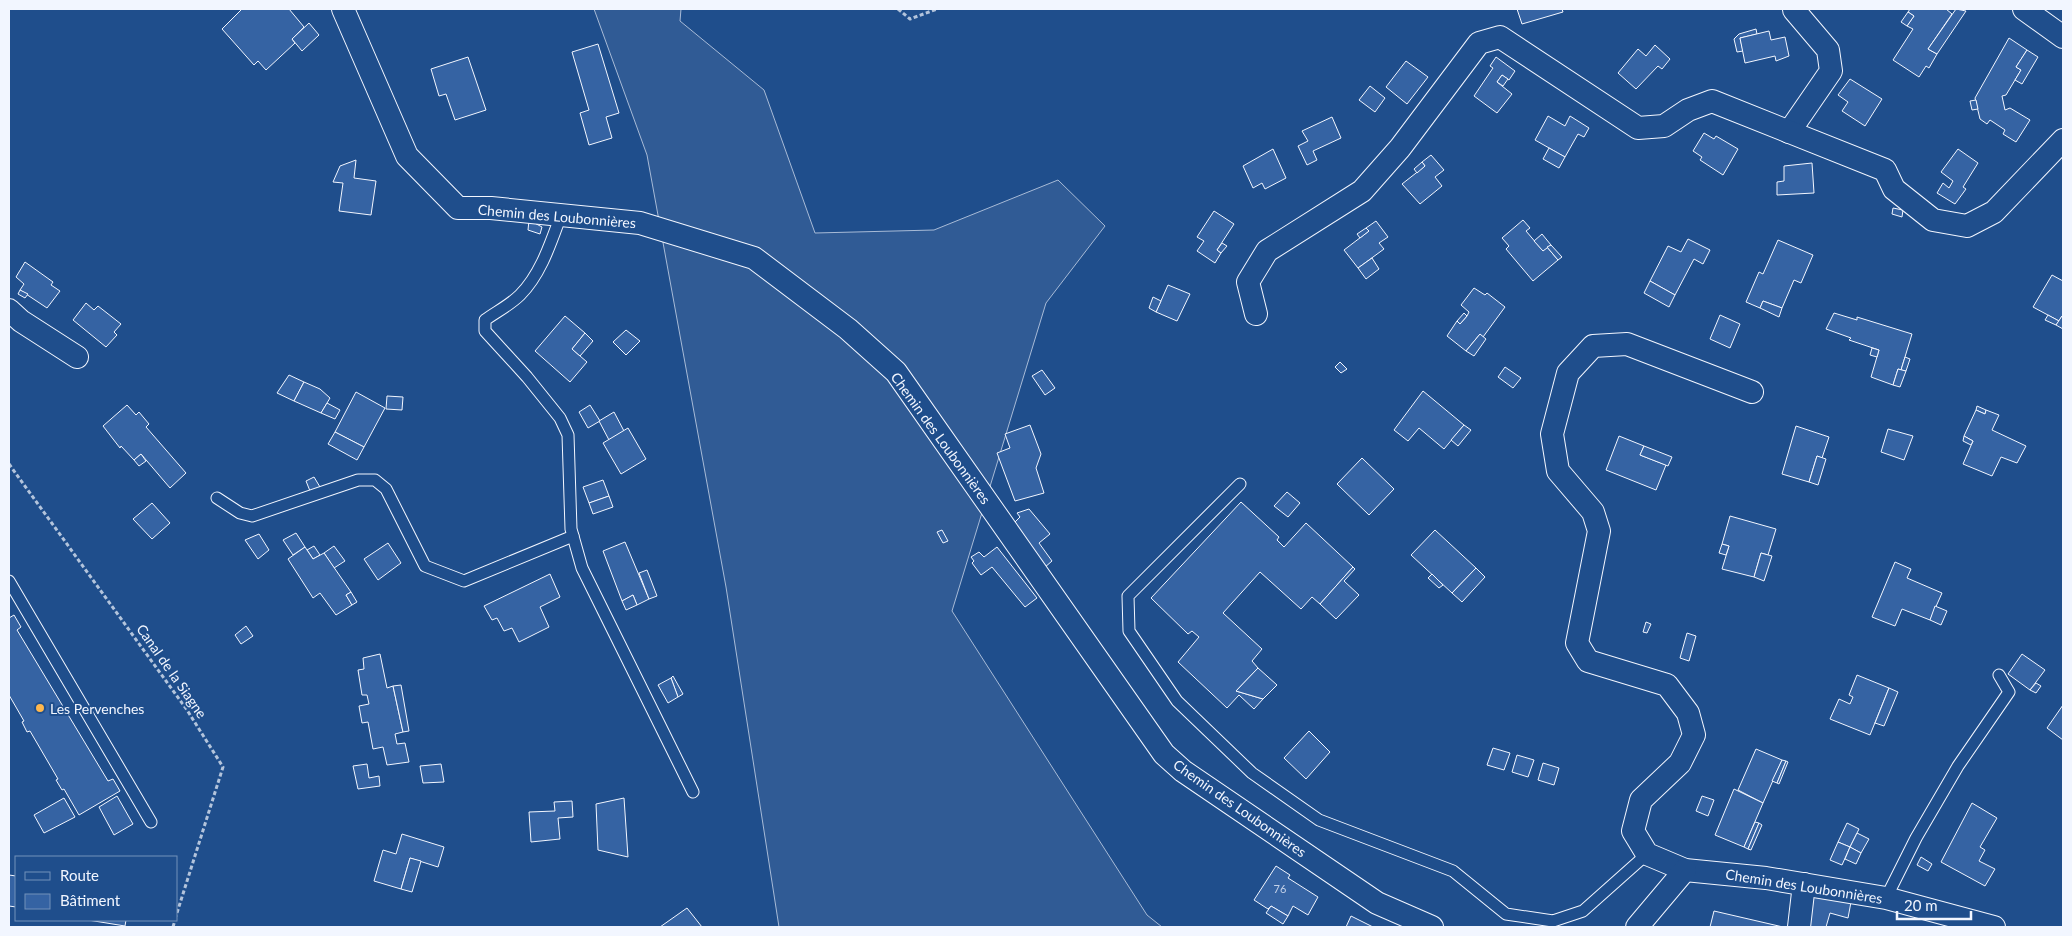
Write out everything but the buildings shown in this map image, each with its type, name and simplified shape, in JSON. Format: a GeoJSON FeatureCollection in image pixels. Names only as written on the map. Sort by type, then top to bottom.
{"type":"FeatureCollection","features":[{"type":"Feature","properties":{"kind":"street","name":"Chemin des Loubonnières"},"geometry":{"type":"LineString","coordinates":[[343,9],[407,156],[458,208],[491,208],[640,223],[754,258],[848,329],[896,372],[1164,754],[1183,771],[1377,903],[1432,927]]}},
{"type":"Feature","properties":{"kind":"street"},"geometry":{"type":"LineString","coordinates":[[2024,9],[2063,38]]}},
{"type":"Feature","properties":{"kind":"street"},"geometry":{"type":"LineString","coordinates":[[1789,132],[1831,72],[1828,50],[1794,10]]}},
{"type":"Feature","properties":{"kind":"street"},"geometry":{"type":"LineString","coordinates":[[1256,314],[1248,282],[1267,251],[1362,191],[1400,148],[1479,43],[1500,37],[1638,128],[1664,126],[1688,110],[1712,102],[1885,170],[1894,190],[1933,220],[1967,226],[1994,212],[2063,140]]}},
{"type":"Feature","properties":{"kind":"street"},"geometry":{"type":"LineString","coordinates":[[9,310],[21,321],[77,357]]}},
{"type":"Feature","properties":{"kind":"street"},"geometry":{"type":"LineString","coordinates":[[1647,854],[1633,831],[1641,800],[1680,763],[1694,736],[1688,713],[1667,685],[1588,661],[1577,643],[1599,531],[1593,512],[1558,471],[1552,434],[1568,373],[1593,346],[1627,344],[1752,392]]}},
{"type":"Feature","properties":{"kind":"street","name":"Chemin des Loubonnières"},"geometry":{"type":"LineString","coordinates":[[1647,854],[1685,870],[1804,884],[1886,898],[1994,927]]}},
{"type":"Feature","properties":{"kind":"street"},"geometry":{"type":"LineString","coordinates":[[1637,927],[1685,870]]}},
{"type":"Feature","properties":{"kind":"street"},"geometry":{"type":"LineString","coordinates":[[1799,927],[1804,884]]}},
{"type":"Feature","properties":{"kind":"lane"},"geometry":{"type":"LineString","coordinates":[[561,215],[548,252],[530,283],[520,295],[485,320],[484,331],[560,418],[568,435],[573,536],[582,568],[693,792]]}},
{"type":"Feature","properties":{"kind":"lane"},"geometry":{"type":"LineString","coordinates":[[217,498],[240,513],[252,516],[358,480],[375,480],[386,489],[425,566],[464,581],[573,536]]}},
{"type":"Feature","properties":{"kind":"lane"},"geometry":{"type":"LineString","coordinates":[[1240,484],[1128,596],[1129,630],[1177,701],[1252,773],[1319,820],[1453,871],[1506,914],[1553,921],[1583,911],[1647,854]]}},
{"type":"Feature","properties":{"kind":"lane"},"geometry":{"type":"LineString","coordinates":[[9,580],[151,822]]}},
{"type":"Feature","properties":{"kind":"lane"},"geometry":{"type":"LineString","coordinates":[[1886,898],[1916,838],[1958,766],[2009,692],[1999,675]]}},
{"type":"Feature","properties":{"kind":"path"},"geometry":{"type":"LineString","coordinates":[[898,9],[910,19],[937,9]]}},
{"type":"Feature","properties":{"kind":"path","name":"Canal de la Siagne"},"geometry":{"type":"LineString","coordinates":[[9,464],[187,710],[223,768],[178,910]]}},
{"type":"Feature","properties":{"kind":"shaded area"},"geometry":{"type":"Polygon","coordinates":[[[594,9],[681,9],[680,21],[764,90],[815,233],[934,230],[1058,180],[1105,226],[1046,303],[952,611],[1147,915],[1162,927],[779,927],[726,587],[647,155],[594,9]]]}},
{"type":"Feature","properties":{"kind":"place","name":"Les Pervenches"},"geometry":{"type":"Point","coordinates":[40,708]}}]}
